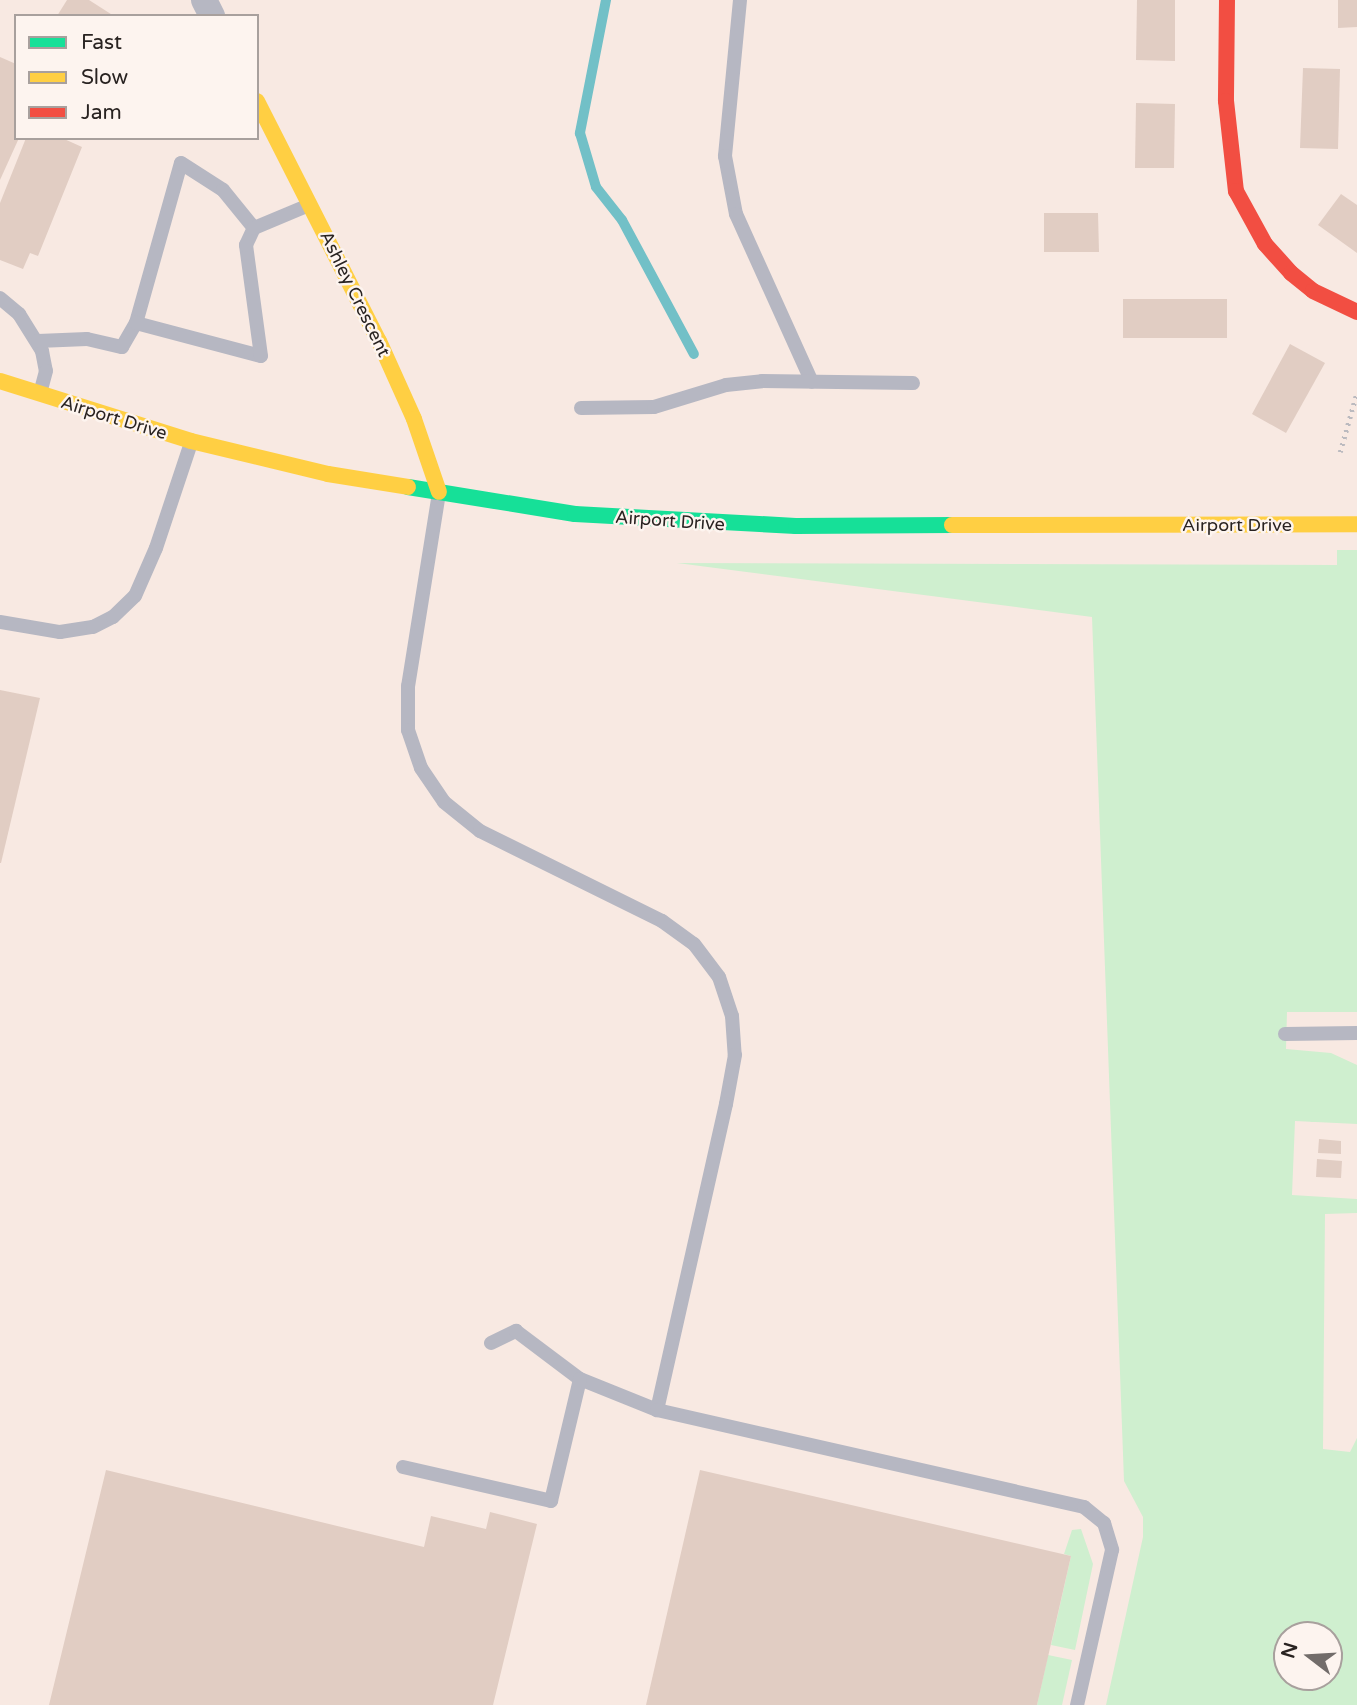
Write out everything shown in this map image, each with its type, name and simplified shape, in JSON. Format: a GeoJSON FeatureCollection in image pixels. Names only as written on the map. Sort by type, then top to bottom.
{"type":"FeatureCollection","features":[{"type":"Feature","properties":{"kind":"street"},"geometry":{"type":"LineString","coordinates":[[1227,0],[1226,101],[1236,191],[1265,244],[1291,273],[1313,291],[1357,312]]}},
{"type":"Feature","properties":{"kind":"street","name":"Ashley Crescent"},"geometry":{"type":"LineString","coordinates":[[259,105],[379,341],[414,419],[439,492]]}},
{"type":"Feature","properties":{"kind":"street","name":"Airport Drive"},"geometry":{"type":"LineString","coordinates":[[0,381],[191,441],[328,474],[575,514],[705,524],[1357,524]]}},
{"type":"Feature","properties":{"kind":"lane"},"geometry":{"type":"LineString","coordinates":[[740,0],[728,95],[727,168],[736,214],[812,382]]}},
{"type":"Feature","properties":{"kind":"lane"},"geometry":{"type":"LineString","coordinates":[[38,341],[87,339],[122,347],[136,323],[181,163],[223,190],[254,228]]}},
{"type":"Feature","properties":{"kind":"lane"},"geometry":{"type":"LineString","coordinates":[[136,323],[261,356],[244,255],[254,228],[310,204]]}},
{"type":"Feature","properties":{"kind":"lane"},"geometry":{"type":"LineString","coordinates":[[0,298],[38,341],[46,371],[40,395]]}},
{"type":"Feature","properties":{"kind":"lane"},"geometry":{"type":"LineString","coordinates":[[581,408],[654,407],[726,385],[762,381],[913,383]]}},
{"type":"Feature","properties":{"kind":"lane"},"geometry":{"type":"LineString","coordinates":[[0,622],[60,632],[93,627],[113,617],[135,596],[146,572],[191,441]]}},
{"type":"Feature","properties":{"kind":"lane"},"geometry":{"type":"LineString","coordinates":[[439,492],[408,686],[408,730],[421,768],[444,802],[480,831],[662,921],[694,944],[719,977],[732,1016],[735,1055],[726,1104],[657,1410]]}},
{"type":"Feature","properties":{"kind":"lane"},"geometry":{"type":"LineString","coordinates":[[1285,1034],[1357,1033]]}},
{"type":"Feature","properties":{"kind":"lane"},"geometry":{"type":"LineString","coordinates":[[491,1343],[516,1331],[580,1379],[657,1410],[1084,1507],[1104,1523],[1112,1550],[1077,1705]]}},
{"type":"Feature","properties":{"kind":"lane"},"geometry":{"type":"LineString","coordinates":[[403,1467],[551,1501],[580,1379]]}},
{"type":"Feature","properties":{"kind":"path"},"geometry":{"type":"LineString","coordinates":[[1340,452],[1357,392]]}},
{"type":"Feature","properties":{"kind":"shaded area"},"geometry":{"type":"Polygon","coordinates":[[[0,0],[1357,0],[1357,1705],[0,1705],[0,0]]]}},
{"type":"Feature","properties":{"kind":"green space"},"geometry":{"type":"Polygon","coordinates":[[[1337,550],[1357,550],[1357,1012],[1287,1012],[1286,1049],[1331,1053],[1357,1065],[1357,1124],[1295,1121],[1292,1195],[1357,1199],[1357,1213],[1325,1214],[1323,1449],[1350,1452],[1357,1438],[1357,1705],[1106,1705],[1143,1537],[1143,1517],[1124,1481],[1092,617],[677,563],[1337,565],[1337,550]]]}},
{"type":"Feature","properties":{"kind":"green space"},"geometry":{"type":"Polygon","coordinates":[[[1081,1529],[1093,1564],[1075,1650],[1051,1645],[1071,1556],[1064,1554],[1072,1530],[1081,1529]]]}},
{"type":"Feature","properties":{"kind":"green space"},"geometry":{"type":"Polygon","coordinates":[[[1048,1655],[1072,1660],[1062,1705],[1037,1705],[1048,1655]]]}},
{"type":"Feature","properties":{"kind":"building"},"geometry":{"type":"Polygon","coordinates":[[[67,0],[89,0],[111,14],[58,14],[67,0]]]}},
{"type":"Feature","properties":{"kind":"building"},"geometry":{"type":"Polygon","coordinates":[[[1137,0],[1175,0],[1175,61],[1136,60],[1137,0]]]}},
{"type":"Feature","properties":{"kind":"building"},"geometry":{"type":"Polygon","coordinates":[[[1338,0],[1357,0],[1357,27],[1338,28],[1338,0]]]}},
{"type":"Feature","properties":{"kind":"building"},"geometry":{"type":"Polygon","coordinates":[[[0,57],[14,63],[14,140],[18,140],[0,180],[0,57]]]}},
{"type":"Feature","properties":{"kind":"building"},"geometry":{"type":"Polygon","coordinates":[[[1303,68],[1340,69],[1338,149],[1300,148],[1303,68]]]}},
{"type":"Feature","properties":{"kind":"building"},"geometry":{"type":"Polygon","coordinates":[[[1136,103],[1175,104],[1174,168],[1135,168],[1136,103]]]}},
{"type":"Feature","properties":{"kind":"building"},"geometry":{"type":"Polygon","coordinates":[[[25,140],[66,140],[82,147],[38,256],[30,253],[23,269],[0,260],[0,203],[25,140]]]}},
{"type":"Feature","properties":{"kind":"building"},"geometry":{"type":"Polygon","coordinates":[[[1341,194],[1357,205],[1357,253],[1318,225],[1341,194]]]}},
{"type":"Feature","properties":{"kind":"building"},"geometry":{"type":"Polygon","coordinates":[[[1044,213],[1098,213],[1099,252],[1044,252],[1044,213]]]}},
{"type":"Feature","properties":{"kind":"building"},"geometry":{"type":"Polygon","coordinates":[[[1123,299],[1227,299],[1227,338],[1123,338],[1123,299]]]}},
{"type":"Feature","properties":{"kind":"building"},"geometry":{"type":"Polygon","coordinates":[[[1290,344],[1325,363],[1286,433],[1252,414],[1290,344]]]}},
{"type":"Feature","properties":{"kind":"building"},"geometry":{"type":"Polygon","coordinates":[[[0,690],[40,698],[1,863],[0,863],[0,690]]]}},
{"type":"Feature","properties":{"kind":"building"},"geometry":{"type":"Polygon","coordinates":[[[1319,1139],[1341,1141],[1341,1154],[1318,1153],[1319,1139]]]}},
{"type":"Feature","properties":{"kind":"building"},"geometry":{"type":"Polygon","coordinates":[[[1317,1159],[1342,1161],[1341,1178],[1316,1177],[1317,1159]]]}},
{"type":"Feature","properties":{"kind":"building"},"geometry":{"type":"Polygon","coordinates":[[[106,1470],[424,1547],[431,1516],[486,1529],[490,1512],[537,1524],[493,1705],[49,1705],[106,1470]]]}},
{"type":"Feature","properties":{"kind":"building"},"geometry":{"type":"Polygon","coordinates":[[[700,1470],[1071,1556],[1037,1705],[646,1705],[700,1470]]]}},
{"type":"Feature","properties":{"kind":"waterway"},"geometry":{"type":"LineString","coordinates":[[606,0],[580,133],[596,187],[622,220],[694,354]]}},
{"type":"Feature","properties":{"kind":"traffic: fast"},"geometry":{"type":"LineString","coordinates":[[408,487],[575,514],[796,526],[952,525]]}},
{"type":"Feature","properties":{"kind":"traffic: slow"},"geometry":{"type":"LineString","coordinates":[[259,105],[379,341],[414,419],[439,492]]}},
{"type":"Feature","properties":{"kind":"traffic: slow"},"geometry":{"type":"LineString","coordinates":[[0,381],[191,441],[328,474],[408,487]]}},
{"type":"Feature","properties":{"kind":"traffic: slow"},"geometry":{"type":"LineString","coordinates":[[952,525],[1357,524]]}},
{"type":"Feature","properties":{"kind":"traffic: jam"},"geometry":{"type":"LineString","coordinates":[[1227,0],[1226,101],[1236,191],[1265,244],[1291,273],[1313,291],[1357,312]]}}]}
